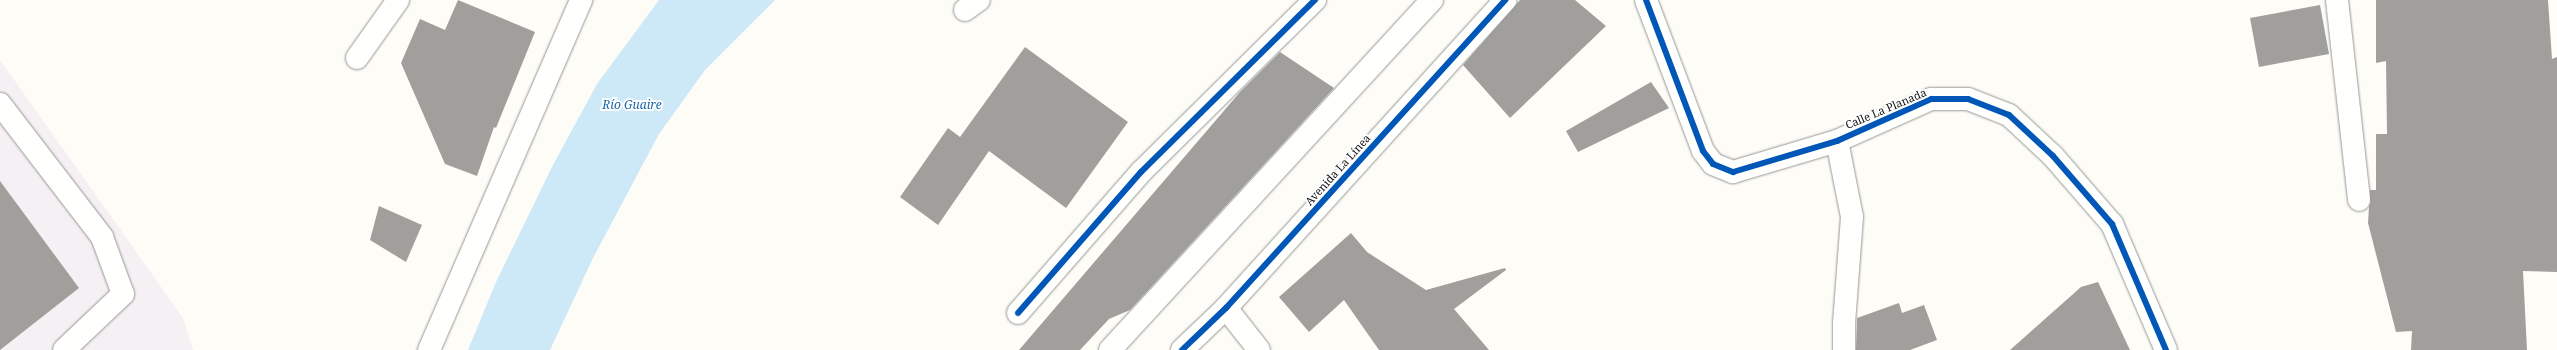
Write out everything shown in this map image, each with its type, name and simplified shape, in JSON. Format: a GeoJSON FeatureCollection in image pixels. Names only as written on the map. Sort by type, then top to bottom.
{"type":"FeatureCollection","features":[{"type":"Feature","properties":{"kind":"street"},"geometry":{"type":"LineString","coordinates":[[357,58],[398,0]]}},
{"type":"Feature","properties":{"kind":"street"},"geometry":{"type":"LineString","coordinates":[[429,350],[581,0]]}},
{"type":"Feature","properties":{"kind":"street"},"geometry":{"type":"LineString","coordinates":[[1018,313],[1141,172],[1315,0]]}},
{"type":"Feature","properties":{"kind":"street"},"geometry":{"type":"LineString","coordinates":[[1110,350],[1432,0]]}},
{"type":"Feature","properties":{"kind":"street","name":"Avenida La Línea"},"geometry":{"type":"LineString","coordinates":[[1182,350],[1226,308],[1505,0]]}},
{"type":"Feature","properties":{"kind":"street","name":"Calle La Planada"},"geometry":{"type":"LineString","coordinates":[[1646,0],[1703,151],[1713,164],[1733,172],[1837,142],[1931,99],[1968,99],[2009,115],[2053,156],[2112,224],[2166,350]]}},
{"type":"Feature","properties":{"kind":"street"},"geometry":{"type":"LineString","coordinates":[[2336,0],[2359,200]]}},
{"type":"Feature","properties":{"kind":"street"},"geometry":{"type":"LineString","coordinates":[[0,104],[102,237],[123,294],[64,350]]}},
{"type":"Feature","properties":{"kind":"street"},"geometry":{"type":"LineString","coordinates":[[1837,142],[1852,217],[1844,323],[1844,350]]}},
{"type":"Feature","properties":{"kind":"street"},"geometry":{"type":"LineString","coordinates":[[1226,308],[1259,350]]}},
{"type":"Feature","properties":{"kind":"shaded area"},"geometry":{"type":"Polygon","coordinates":[[[0,60],[183,318],[193,350],[0,350],[0,60]]]}},
{"type":"Feature","properties":{"kind":"water","name":"Río Guaire"},"geometry":{"type":"Polygon","coordinates":[[[659,0],[775,0],[705,70],[659,134],[593,258],[550,350],[468,350],[496,282],[553,165],[597,84],[659,0]]]}},
{"type":"Feature","properties":{"kind":"building"},"geometry":{"type":"Polygon","coordinates":[[[458,0],[535,32],[496,128],[494,127],[477,176],[445,164],[401,63],[420,19],[445,30],[458,0]]]}},
{"type":"Feature","properties":{"kind":"building"},"geometry":{"type":"Polygon","coordinates":[[[1520,0],[1575,0],[1606,26],[1510,118],[1463,65],[1520,0]]]}},
{"type":"Feature","properties":{"kind":"building"},"geometry":{"type":"Polygon","coordinates":[[[2376,0],[2548,0],[2552,59],[2557,57],[2557,272],[2523,271],[2527,350],[2411,350],[2412,331],[2396,332],[2368,223],[2370,190],[2376,190],[2376,134],[2387,134],[2386,61],[2376,63],[2376,0]]]}},
{"type":"Feature","properties":{"kind":"building"},"geometry":{"type":"Polygon","coordinates":[[[2320,5],[2329,54],[2259,67],[2250,18],[2320,5]]]}},
{"type":"Feature","properties":{"kind":"building"},"geometry":{"type":"Polygon","coordinates":[[[1025,47],[1128,122],[1066,208],[989,151],[938,225],[900,197],[948,128],[960,137],[1025,47]]]}},
{"type":"Feature","properties":{"kind":"building"},"geometry":{"type":"Polygon","coordinates":[[[1280,52],[1334,88],[1130,310],[1109,319],[1080,350],[1019,350],[1240,92],[1280,52]]]}},
{"type":"Feature","properties":{"kind":"building"},"geometry":{"type":"Polygon","coordinates":[[[1651,82],[1669,108],[1578,152],[1566,131],[1651,82]]]}},
{"type":"Feature","properties":{"kind":"building"},"geometry":{"type":"Polygon","coordinates":[[[0,181],[79,288],[0,350],[0,181]]]}},
{"type":"Feature","properties":{"kind":"building"},"geometry":{"type":"Polygon","coordinates":[[[379,206],[422,225],[406,262],[370,240],[379,206]]]}},
{"type":"Feature","properties":{"kind":"building"},"geometry":{"type":"Polygon","coordinates":[[[1351,233],[1367,252],[1426,290],[1505,268],[1506,270],[1454,309],[1489,350],[1379,350],[1344,300],[1309,332],[1279,297],[1351,233]]]}},
{"type":"Feature","properties":{"kind":"building"},"geometry":{"type":"Polygon","coordinates":[[[2098,282],[2130,350],[2010,350],[2081,287],[2098,282]]]}},
{"type":"Feature","properties":{"kind":"building"},"geometry":{"type":"Polygon","coordinates":[[[1899,303],[1902,313],[1924,305],[1937,340],[1910,350],[1856,350],[1857,318],[1899,303]]]}},
{"type":"Feature","properties":{"kind":"cycle path"},"geometry":{"type":"LineString","coordinates":[[1018,313],[1141,172],[1315,0]]}},
{"type":"Feature","properties":{"kind":"cycle path"},"geometry":{"type":"LineString","coordinates":[[1182,350],[1226,308],[1505,0]]}},
{"type":"Feature","properties":{"kind":"cycle path"},"geometry":{"type":"LineString","coordinates":[[1646,0],[1703,151],[1713,164],[1733,172],[1837,141],[1931,99],[1968,99],[2009,115],[2053,156],[2112,224],[2166,350]]}}]}
